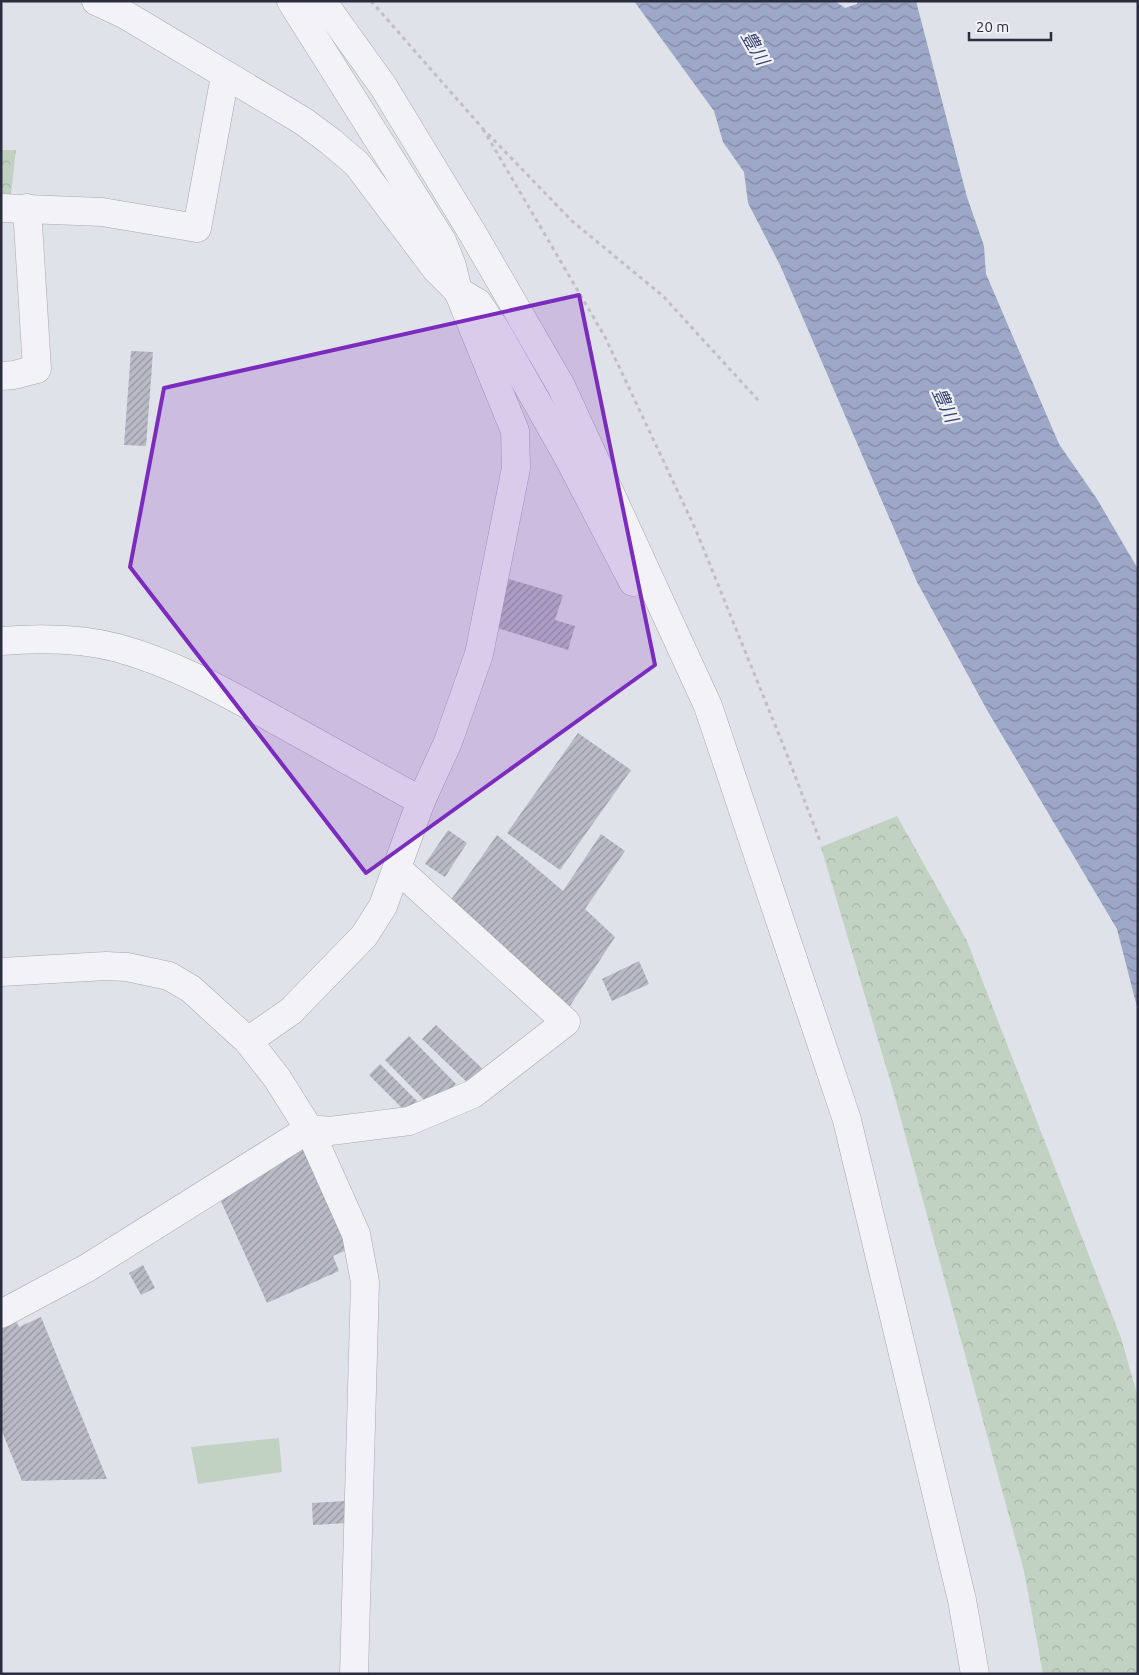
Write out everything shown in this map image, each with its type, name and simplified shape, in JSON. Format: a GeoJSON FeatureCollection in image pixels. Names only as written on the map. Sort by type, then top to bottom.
{"type":"FeatureCollection","features":[{"type":"Feature","properties":{"kind":"street"},"geometry":{"type":"LineString","coordinates":[[96,1],[124,14],[302,121],[357,164],[436,270],[458,292],[478,303],[496,330],[567,455],[626,572],[644,599],[664,611]]}},
{"type":"Feature","properties":{"kind":"street"},"geometry":{"type":"LineString","coordinates":[[248,1041],[291,1011],[364,936],[383,906],[421,802],[448,742],[479,654],[516,468],[515,431],[458,292],[452,266],[442,241],[291,1]]}},
{"type":"Feature","properties":{"kind":"street"},"geometry":{"type":"LineString","coordinates":[[322,1],[383,86],[473,234],[561,386],[708,706],[847,1120],[962,1600],[975,1674]]}},
{"type":"Feature","properties":{"kind":"street"},"geometry":{"type":"LineString","coordinates":[[1,376],[37,369],[14,208],[102,212],[197,228],[225,76]]}},
{"type":"Feature","properties":{"kind":"street"},"geometry":{"type":"LineString","coordinates":[[1,641],[34,639],[74,641],[116,647],[159,661],[204,680],[421,802]]}},
{"type":"Feature","properties":{"kind":"street"},"geometry":{"type":"LineString","coordinates":[[1,1314],[87,1268],[309,1129],[330,1131],[410,1121],[473,1094],[566,1022],[398,869]]}},
{"type":"Feature","properties":{"kind":"street"},"geometry":{"type":"LineString","coordinates":[[1,972],[127,966],[169,976],[191,988],[248,1041],[277,1078],[309,1129],[356,1234],[364,1282],[354,1674]]}},
{"type":"Feature","properties":{"kind":"path"},"geometry":{"type":"LineString","coordinates":[[371,1],[483,129],[572,221],[663,296],[758,400]]}},
{"type":"Feature","properties":{"kind":"path"},"geometry":{"type":"LineString","coordinates":[[483,129],[613,354],[695,528],[820,841]]}},
{"type":"Feature","properties":{"kind":"highlighted area"},"geometry":{"type":"Polygon","coordinates":[[[579,295],[655,665],[366,873],[130,567],[164,388],[579,295]]]}},
{"type":"Feature","properties":{"kind":"green space"},"geometry":{"type":"Polygon","coordinates":[[[1,150],[16,150],[10,202],[1,202],[1,150]]]}},
{"type":"Feature","properties":{"kind":"green space"},"geometry":{"type":"Polygon","coordinates":[[[897,816],[967,941],[1121,1338],[1138,1397],[1138,1674],[1043,1674],[1024,1571],[894,1094],[821,847],[897,816]]]}},
{"type":"Feature","properties":{"kind":"green space"},"geometry":{"type":"Polygon","coordinates":[[[279,1438],[282,1472],[198,1484],[191,1447],[279,1438]]]}},
{"type":"Feature","properties":{"kind":"water","name":"豊川"},"geometry":{"type":"Polygon","coordinates":[[[634,1],[835,1],[845,8],[857,4],[857,1],[916,1],[967,197],[984,246],[986,274],[1059,444],[1097,499],[1138,569],[1138,1011],[1117,929],[987,710],[917,582],[780,265],[748,203],[744,172],[723,142],[714,111],[634,1]]]}},
{"type":"Feature","properties":{"kind":"building"},"geometry":{"type":"Polygon","coordinates":[[[131,351],[153,352],[146,446],[124,445],[131,351]]]}},
{"type":"Feature","properties":{"kind":"building"},"geometry":{"type":"Polygon","coordinates":[[[509,579],[563,595],[555,620],[575,626],[568,650],[494,627],[509,579]]]}},
{"type":"Feature","properties":{"kind":"building"},"geometry":{"type":"Polygon","coordinates":[[[578,733],[631,770],[560,870],[507,833],[578,733]]]}},
{"type":"Feature","properties":{"kind":"building"},"geometry":{"type":"Polygon","coordinates":[[[448,830],[467,843],[445,877],[425,864],[448,830]]]}},
{"type":"Feature","properties":{"kind":"building"},"geometry":{"type":"Polygon","coordinates":[[[601,834],[625,851],[585,909],[615,937],[566,1012],[448,904],[497,835],[563,891],[601,834]]]}},
{"type":"Feature","properties":{"kind":"building"},"geometry":{"type":"Polygon","coordinates":[[[639,961],[649,984],[612,1001],[602,979],[639,961]]]}},
{"type":"Feature","properties":{"kind":"building"},"geometry":{"type":"Polygon","coordinates":[[[436,1025],[486,1072],[472,1087],[422,1039],[436,1025]]]}},
{"type":"Feature","properties":{"kind":"building"},"geometry":{"type":"Polygon","coordinates":[[[409,1036],[456,1084],[432,1108],[385,1060],[409,1036]]]}},
{"type":"Feature","properties":{"kind":"building"},"geometry":{"type":"Polygon","coordinates":[[[380,1064],[421,1105],[410,1116],[369,1075],[380,1064]]]}},
{"type":"Feature","properties":{"kind":"building"},"geometry":{"type":"Polygon","coordinates":[[[304,1144],[351,1248],[333,1256],[339,1271],[267,1303],[219,1197],[304,1144]]]}},
{"type":"Feature","properties":{"kind":"building"},"geometry":{"type":"Polygon","coordinates":[[[143,1265],[155,1288],[141,1295],[129,1273],[143,1265]]]}},
{"type":"Feature","properties":{"kind":"building"},"geometry":{"type":"Polygon","coordinates":[[[41,1317],[107,1479],[22,1481],[1,1429],[1,1326],[15,1319],[19,1327],[41,1317]]]}},
{"type":"Feature","properties":{"kind":"building"},"geometry":{"type":"Polygon","coordinates":[[[346,1501],[347,1523],[313,1525],[312,1503],[346,1501]]]}}]}
